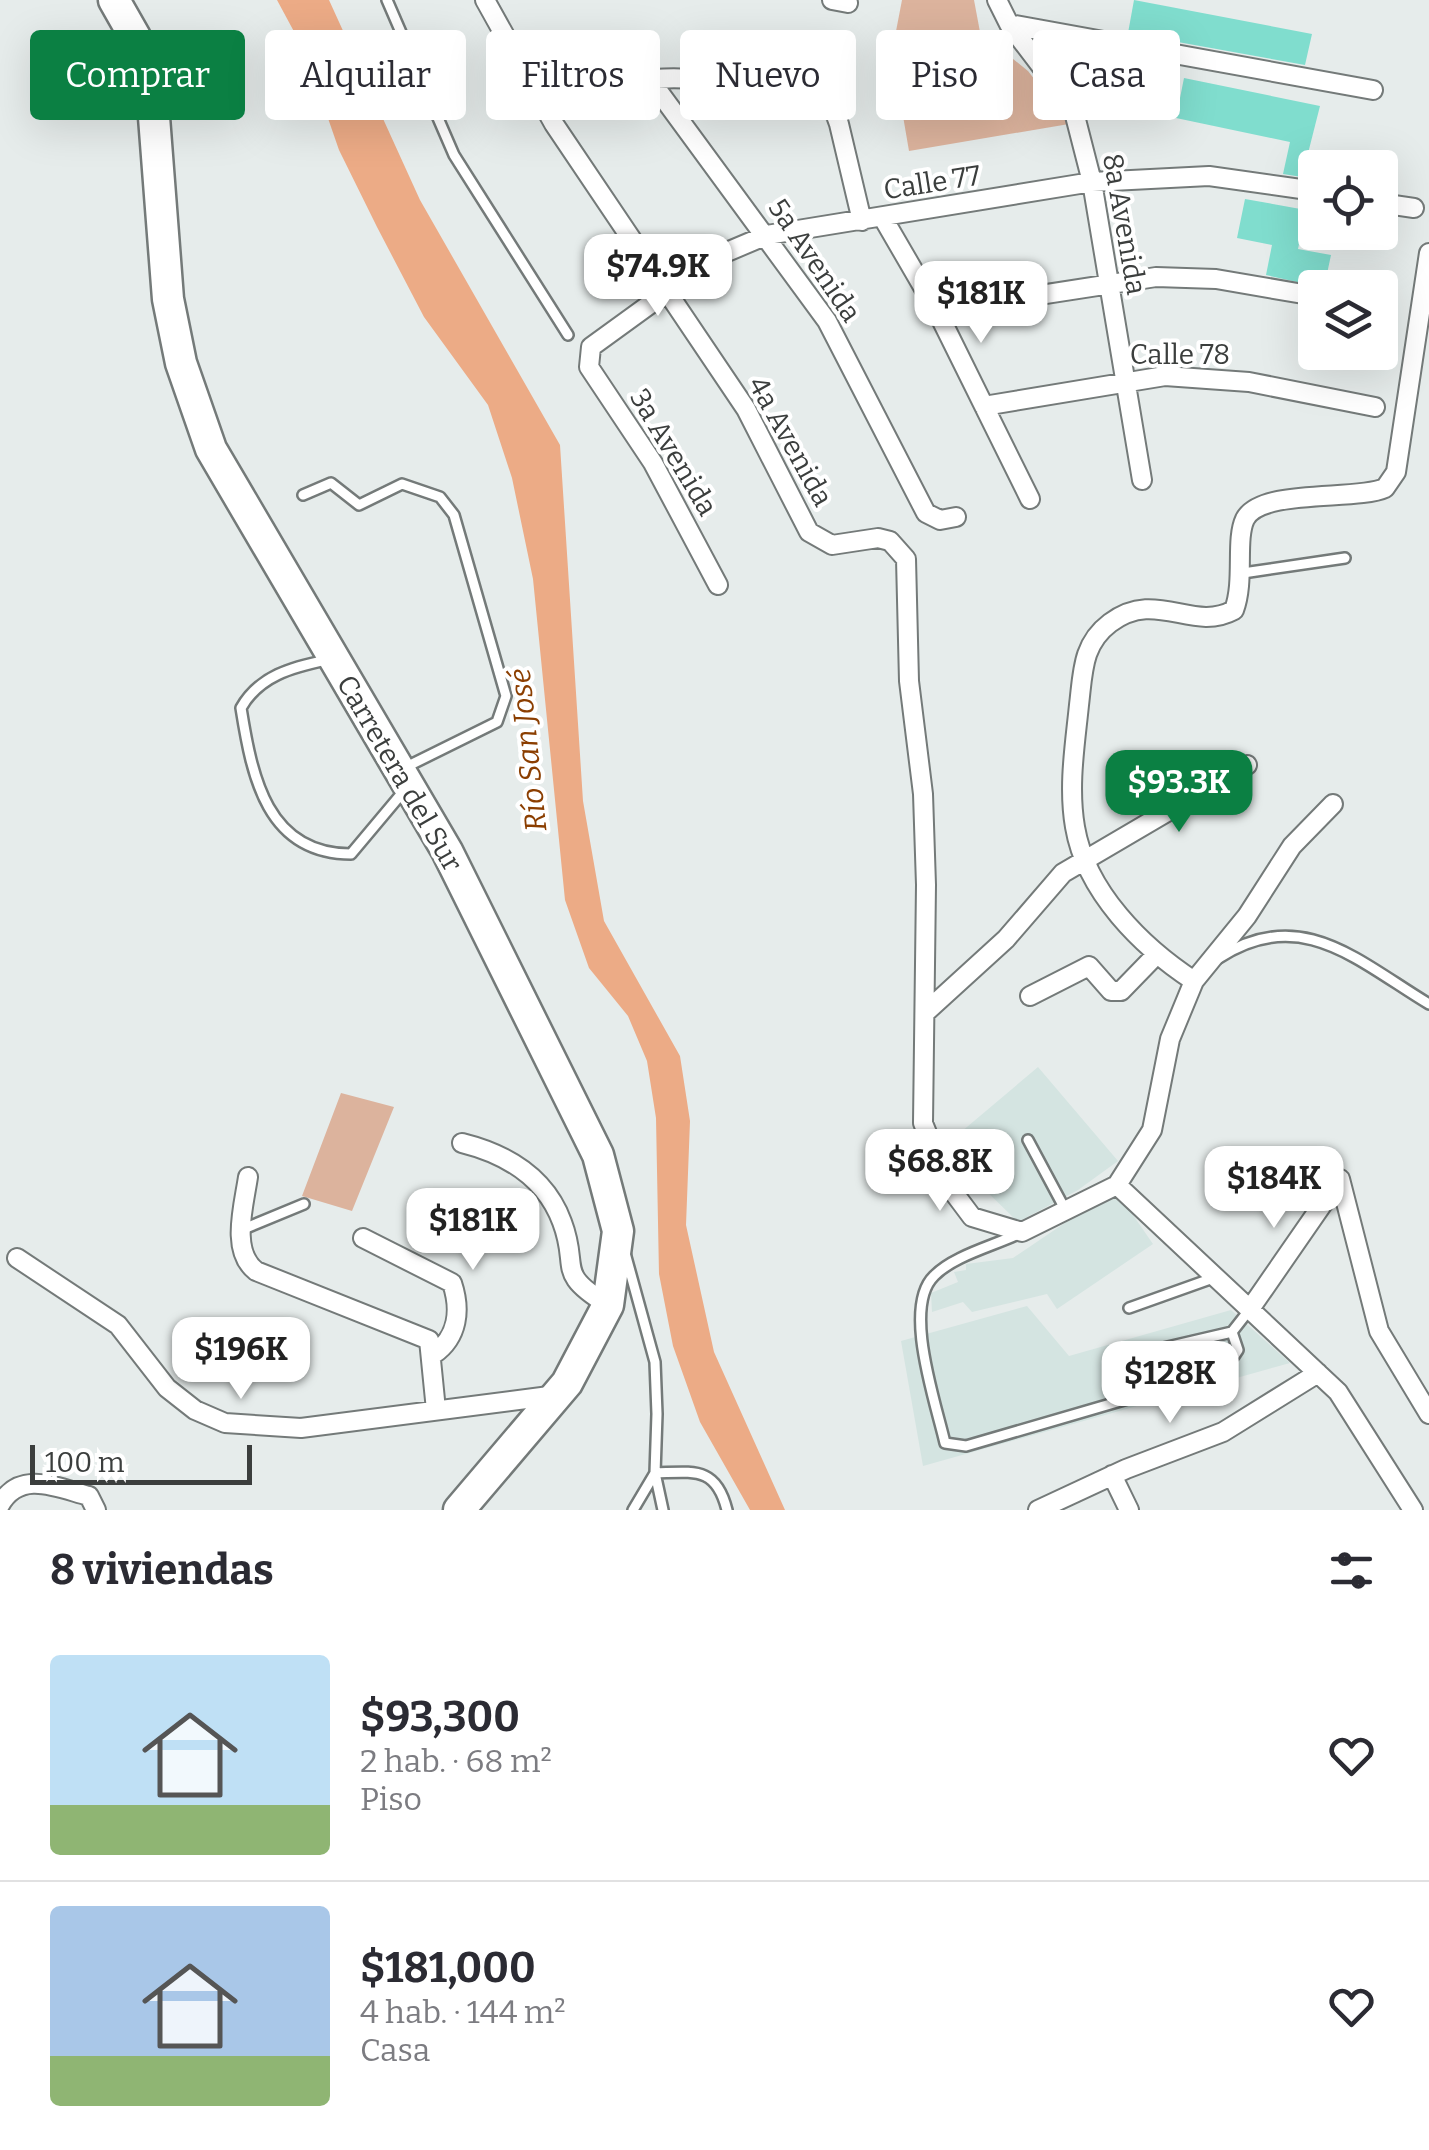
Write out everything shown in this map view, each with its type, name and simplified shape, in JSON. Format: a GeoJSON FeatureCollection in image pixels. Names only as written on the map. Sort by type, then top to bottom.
{"type":"FeatureCollection","features":[{"type":"Feature","properties":{"kind":"highway","name":"Carretera del Sur"},"geometry":{"type":"LineString","coordinates":[[114,0],[136,38],[154,104],[168,299],[181,364],[211,449],[447,851],[598,1155],[618,1231],[608,1305],[558,1394],[461,1504]]}},
{"type":"Feature","properties":{"kind":"street","name":"8a Avenida"},"geometry":{"type":"LineString","coordinates":[[997,0],[1009,24],[1073,108],[1092,182],[1142,480]]}},
{"type":"Feature","properties":{"kind":"street","name":"4a Avenida"},"geometry":{"type":"LineString","coordinates":[[487,1],[554,124],[746,409],[810,532],[832,545],[878,538],[890,541],[906,559],[909,682],[922,794],[926,1012]]}},
{"type":"Feature","properties":{"kind":"street"},"geometry":{"type":"LineString","coordinates":[[1009,24],[1373,90]]}},
{"type":"Feature","properties":{"kind":"street"},"geometry":{"type":"LineString","coordinates":[[660,78],[716,82],[799,97],[835,113],[862,221]]}},
{"type":"Feature","properties":{"kind":"street","name":"5a Avenida"},"geometry":{"type":"LineString","coordinates":[[660,93],[826,321],[926,513],[940,520],[956,518]]}},
{"type":"Feature","properties":{"kind":"street","name":"Calle 77"},"geometry":{"type":"LineString","coordinates":[[591,347],[715,258],[766,235],[1092,182],[1210,176],[1298,189]]}},
{"type":"Feature","properties":{"kind":"street"},"geometry":{"type":"LineString","coordinates":[[1398,206],[1414,208]]}},
{"type":"Feature","properties":{"kind":"street"},"geometry":{"type":"LineString","coordinates":[[883,218],[936,311],[1030,499]]}},
{"type":"Feature","properties":{"kind":"street"},"geometry":{"type":"LineString","coordinates":[[1194,981],[1155,956],[1104,896],[1075,830],[1072,776],[1085,658],[1091,639],[1136,608],[1157,607],[1220,618],[1234,610],[1243,573],[1244,521],[1251,511],[1282,501],[1376,492],[1396,472],[1429,253]]}},
{"type":"Feature","properties":{"kind":"street"},"geometry":{"type":"LineString","coordinates":[[936,311],[1156,277],[1216,279],[1298,293]]}},
{"type":"Feature","properties":{"kind":"street","name":"3a Avenida"},"geometry":{"type":"LineString","coordinates":[[591,347],[589,367],[653,463],[718,585]]}},
{"type":"Feature","properties":{"kind":"street","name":"Calle 78"},"geometry":{"type":"LineString","coordinates":[[984,406],[1123,380],[1204,377],[1375,407]]}},
{"type":"Feature","properties":{"kind":"street"},"geometry":{"type":"LineString","coordinates":[[1246,765],[1063,872],[1006,940],[926,1012],[923,1124],[948,1184],[972,1217],[1022,1232],[1117,1185],[1152,1130],[1170,1039],[1194,981],[1292,846],[1334,804]]}},
{"type":"Feature","properties":{"kind":"street"},"geometry":{"type":"LineString","coordinates":[[1030,996],[1089,966],[1111,992],[1121,991],[1155,956]]}},
{"type":"Feature","properties":{"kind":"street"},"geometry":{"type":"LineString","coordinates":[[462,1144],[516,1161],[562,1222],[568,1268],[578,1287],[608,1305]]}},
{"type":"Feature","properties":{"kind":"street"},"geometry":{"type":"LineString","coordinates":[[248,1178],[241,1230],[244,1256],[256,1271],[429,1340],[434,1354],[436,1410]]}},
{"type":"Feature","properties":{"kind":"street"},"geometry":{"type":"LineString","coordinates":[[1250,1309],[1340,1179],[1379,1331],[1429,1414]]}},
{"type":"Feature","properties":{"kind":"street"},"geometry":{"type":"LineString","coordinates":[[1117,1185],[1338,1392],[1413,1510]]}},
{"type":"Feature","properties":{"kind":"street"},"geometry":{"type":"LineString","coordinates":[[363,1238],[452,1283],[458,1302],[454,1330],[446,1346],[434,1354]]}},
{"type":"Feature","properties":{"kind":"street"},"geometry":{"type":"LineString","coordinates":[[17,1258],[118,1326],[167,1388],[195,1410],[225,1423],[300,1428],[558,1394]]}},
{"type":"Feature","properties":{"kind":"street"},"geometry":{"type":"LineString","coordinates":[[1038,1510],[1223,1432],[1318,1373]]}},
{"type":"Feature","properties":{"kind":"street"},"geometry":{"type":"LineString","coordinates":[[1112,1476],[1129,1510]]}},
{"type":"Feature","properties":{"kind":"street"},"geometry":{"type":"LineString","coordinates":[[0,1504],[19,1486],[33,1481],[89,1496],[96,1510]]}},
{"type":"Feature","properties":{"kind":"lane"},"geometry":{"type":"LineString","coordinates":[[388,0],[454,155],[568,335]]}},
{"type":"Feature","properties":{"kind":"lane"},"geometry":{"type":"LineString","coordinates":[[303,495],[331,483],[359,504],[402,484],[440,497],[454,516],[506,696],[504,711],[497,722],[405,779],[351,854],[304,846],[270,813],[258,784],[241,708],[252,689],[292,667],[335,659]]}},
{"type":"Feature","properties":{"kind":"lane"},"geometry":{"type":"LineString","coordinates":[[1243,573],[1346,558]]}},
{"type":"Feature","properties":{"kind":"lane"},"geometry":{"type":"LineString","coordinates":[[1208,966],[1251,939],[1329,941],[1429,1004]]}},
{"type":"Feature","properties":{"kind":"lane"},"geometry":{"type":"LineString","coordinates":[[1028,1140],[1066,1211]]}},
{"type":"Feature","properties":{"kind":"lane"},"geometry":{"type":"LineString","coordinates":[[241,1230],[304,1204]]}},
{"type":"Feature","properties":{"kind":"lane"},"geometry":{"type":"LineString","coordinates":[[618,1231],[654,1362],[654,1473],[663,1510]]}},
{"type":"Feature","properties":{"kind":"lane"},"geometry":{"type":"LineString","coordinates":[[1022,1232],[937,1272],[926,1285],[920,1330],[945,1443],[966,1446],[1131,1398],[1142,1392],[1147,1380],[1146,1352],[1232,1332],[1250,1309]]}},
{"type":"Feature","properties":{"kind":"lane"},"geometry":{"type":"LineString","coordinates":[[1129,1308],[1217,1276]]}},
{"type":"Feature","properties":{"kind":"lane"},"geometry":{"type":"LineString","coordinates":[[1147,1380],[1234,1356],[1238,1350],[1232,1332]]}},
{"type":"Feature","properties":{"kind":"lane"},"geometry":{"type":"LineString","coordinates":[[633,1510],[654,1473]]}},
{"type":"Feature","properties":{"kind":"lane"},"geometry":{"type":"LineString","coordinates":[[654,1473],[705,1474],[721,1487],[727,1510]]}},
{"type":"Feature","properties":{"kind":"shaded area"},"geometry":{"type":"Polygon","coordinates":[[[277,0],[329,0],[343,30],[293,30],[277,0]]]}},
{"type":"Feature","properties":{"kind":"shaded area"},"geometry":{"type":"Polygon","coordinates":[[[902,0],[974,0],[980,30],[896,30],[902,0]]]}},
{"type":"Feature","properties":{"kind":"shaded area"},"geometry":{"type":"Polygon","coordinates":[[[1013,59],[1033,77],[1033,120],[1066,120],[1069,124],[909,151],[904,120],[1013,120],[1013,59]]]}},
{"type":"Feature","properties":{"kind":"shaded area"},"geometry":{"type":"Polygon","coordinates":[[[329,120],[384,120],[420,200],[560,445],[583,801],[604,921],[680,1056],[690,1121],[686,1225],[714,1352],[785,1510],[750,1510],[700,1422],[673,1346],[659,1274],[656,1118],[647,1061],[628,1016],[589,968],[565,900],[533,579],[512,478],[488,405],[424,317],[339,150],[329,120]]]}},
{"type":"Feature","properties":{"kind":"shaded area"},"geometry":{"type":"Polygon","coordinates":[[[1038,1067],[1118,1161],[1078,1190],[1018,1222],[942,1148],[1038,1067]]]}},
{"type":"Feature","properties":{"kind":"shaded area"},"geometry":{"type":"Polygon","coordinates":[[[341,1093],[394,1107],[352,1211],[302,1196],[341,1093]]]}},
{"type":"Feature","properties":{"kind":"shaded area"},"geometry":{"type":"Polygon","coordinates":[[[1115,1189],[1153,1244],[1057,1309],[1047,1294],[972,1312],[963,1302],[932,1312],[931,1293],[958,1282],[954,1272],[966,1270],[966,1264],[1013,1258],[1115,1189]]]}},
{"type":"Feature","properties":{"kind":"shaded area"},"geometry":{"type":"Polygon","coordinates":[[[1027,1306],[1069,1356],[1231,1310],[1290,1363],[923,1466],[901,1341],[1027,1306]]]}},
{"type":"Feature","properties":{"kind":"building"},"geometry":{"type":"Polygon","coordinates":[[[1134,0],[1312,34],[1305,65],[1180,42],[1180,30],[1129,30],[1134,0]]]}},
{"type":"Feature","properties":{"kind":"building"},"geometry":{"type":"Polygon","coordinates":[[[1184,78],[1320,106],[1309,150],[1298,150],[1298,176],[1283,174],[1290,142],[1180,119],[1184,78]]]}},
{"type":"Feature","properties":{"kind":"building"},"geometry":{"type":"Polygon","coordinates":[[[1245,199],[1298,209],[1298,250],[1331,255],[1328,270],[1298,270],[1298,282],[1266,275],[1272,245],[1237,238],[1245,199]]]}},
{"type":"Feature","properties":{"kind":"water label","name":"Río San José"},"geometry":{"type":"Point","coordinates":[528,750]}}]}
